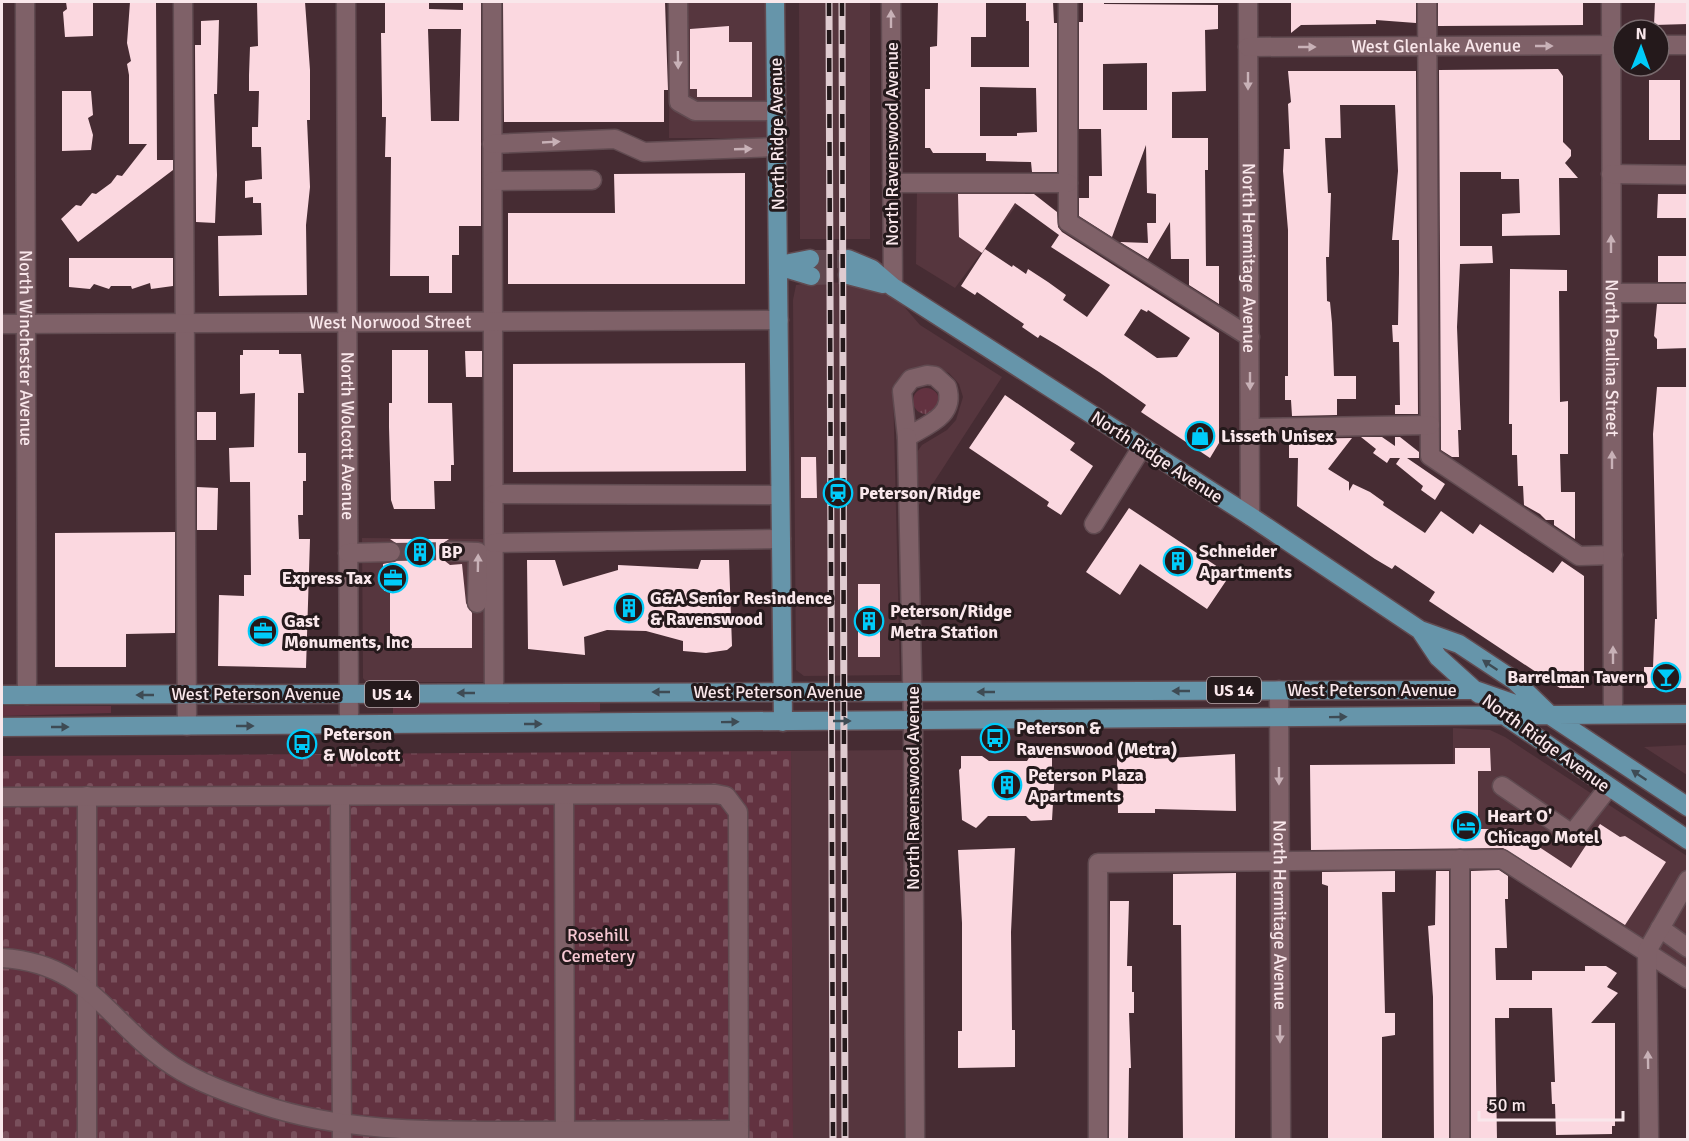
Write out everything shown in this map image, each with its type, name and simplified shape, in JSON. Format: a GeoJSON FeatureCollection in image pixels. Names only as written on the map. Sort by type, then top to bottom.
{"type":"FeatureCollection","features":[{"type":"Feature","properties":{"kind":"main road","name":"North Ridge Avenue"},"geometry":{"type":"LineString","coordinates":[[776,2],[778,266]]}},
{"type":"Feature","properties":{"kind":"main road"},"geometry":{"type":"LineString","coordinates":[[783,722],[778,266],[811,267]]}},
{"type":"Feature","properties":{"kind":"main road","name":"North Ridge Avenue"},"geometry":{"type":"LineString","coordinates":[[848,267],[893,287],[1250,516],[1420,630],[1459,644],[1515,681],[1551,716],[1688,807]]}},
{"type":"Feature","properties":{"kind":"main road","name":"North Ridge Avenue"},"geometry":{"type":"LineString","coordinates":[[1420,630],[1438,657],[1503,715],[1688,840]]}},
{"type":"Feature","properties":{"kind":"main road","name":"West Peterson Avenue"},"geometry":{"type":"LineString","coordinates":[[2,695],[1475,690],[1551,716]]}},
{"type":"Feature","properties":{"kind":"main road","name":"West Peterson Avenue"},"geometry":{"type":"LineString","coordinates":[[2,727],[1688,714]]}},
{"type":"Feature","properties":{"kind":"street","name":"North Winchester Avenue"},"geometry":{"type":"LineString","coordinates":[[25,2],[27,695]]}},
{"type":"Feature","properties":{"kind":"street"},"geometry":{"type":"LineString","coordinates":[[183,2],[187,726]]}},
{"type":"Feature","properties":{"kind":"street","name":"North Wolcott Avenue"},"geometry":{"type":"LineString","coordinates":[[346,2],[349,726]]}},
{"type":"Feature","properties":{"kind":"street"},"geometry":{"type":"LineString","coordinates":[[492,2],[494,693]]}},
{"type":"Feature","properties":{"kind":"street"},"geometry":{"type":"LineString","coordinates":[[678,2],[679,102],[695,111],[777,111]]}},
{"type":"Feature","properties":{"kind":"street","name":"North Ravenswood Avenue"},"geometry":{"type":"LineString","coordinates":[[891,2],[893,287]]}},
{"type":"Feature","properties":{"kind":"street"},"geometry":{"type":"LineString","coordinates":[[1068,2],[1068,222],[1250,337]]}},
{"type":"Feature","properties":{"kind":"street","name":"North Hermitage Avenue"},"geometry":{"type":"LineString","coordinates":[[1248,2],[1250,516]]}},
{"type":"Feature","properties":{"kind":"street"},"geometry":{"type":"LineString","coordinates":[[1427,2],[1430,456],[1579,556],[1613,555]]}},
{"type":"Feature","properties":{"kind":"street","name":"North Paulina Street"},"geometry":{"type":"LineString","coordinates":[[1611,2],[1613,18]]}},
{"type":"Feature","properties":{"kind":"street","name":"West Glenlake Avenue"},"geometry":{"type":"LineString","coordinates":[[1248,47],[1611,45]]}},
{"type":"Feature","properties":{"kind":"street"},"geometry":{"type":"LineString","coordinates":[[1671,45],[1688,45]]}},
{"type":"Feature","properties":{"kind":"street","name":"North Paulina Street"},"geometry":{"type":"LineString","coordinates":[[1613,714],[1611,174],[1615,78]]}},
{"type":"Feature","properties":{"kind":"street"},"geometry":{"type":"LineString","coordinates":[[492,144],[615,139],[644,152],[777,147]]}},
{"type":"Feature","properties":{"kind":"street"},"geometry":{"type":"LineString","coordinates":[[1611,174],[1688,175]]}},
{"type":"Feature","properties":{"kind":"street"},"geometry":{"type":"LineString","coordinates":[[492,181],[592,180]]}},
{"type":"Feature","properties":{"kind":"street"},"geometry":{"type":"LineString","coordinates":[[892,183],[1068,183]]}},
{"type":"Feature","properties":{"kind":"street"},"geometry":{"type":"LineString","coordinates":[[1612,293],[1688,293]]}},
{"type":"Feature","properties":{"kind":"street","name":"West Norwood Street"},"geometry":{"type":"LineString","coordinates":[[2,324],[779,320]]}},
{"type":"Feature","properties":{"kind":"street"},"geometry":{"type":"LineString","coordinates":[[1250,428],[1430,425]]}},
{"type":"Feature","properties":{"kind":"street","name":"North Ravenswood Avenue"},"geometry":{"type":"LineString","coordinates":[[907,437],[913,692],[915,1140]]}},
{"type":"Feature","properties":{"kind":"street"},"geometry":{"type":"LineString","coordinates":[[1094,524],[1142,447]]}},
{"type":"Feature","properties":{"kind":"street"},"geometry":{"type":"LineString","coordinates":[[494,494],[780,495]]}},
{"type":"Feature","properties":{"kind":"street"},"geometry":{"type":"LineString","coordinates":[[494,543],[781,539]]}},
{"type":"Feature","properties":{"kind":"street"},"geometry":{"type":"LineString","coordinates":[[450,551],[478,552],[477,603]]}},
{"type":"Feature","properties":{"kind":"street"},"geometry":{"type":"LineString","coordinates":[[348,552],[391,552]]}},
{"type":"Feature","properties":{"kind":"street","name":"North Hermitage Avenue"},"geometry":{"type":"LineString","coordinates":[[1279,690],[1281,1140]]}},
{"type":"Feature","properties":{"kind":"street"},"geometry":{"type":"LineString","coordinates":[[1503,786],[1572,834],[1608,788]]}},
{"type":"Feature","properties":{"kind":"street"},"geometry":{"type":"LineString","coordinates":[[2,796],[716,794],[726,796],[738,812],[739,1135],[342,1131],[217,1088],[174,1067],[121,1024],[87,988],[65,973],[39,963],[2,958]]}},
{"type":"Feature","properties":{"kind":"street"},"geometry":{"type":"LineString","coordinates":[[87,796],[87,1140]]}},
{"type":"Feature","properties":{"kind":"street"},"geometry":{"type":"LineString","coordinates":[[340,796],[342,1131]]}},
{"type":"Feature","properties":{"kind":"street"},"geometry":{"type":"LineString","coordinates":[[564,796],[565,1135]]}},
{"type":"Feature","properties":{"kind":"street"},"geometry":{"type":"LineString","coordinates":[[1460,859],[1460,1140]]}},
{"type":"Feature","properties":{"kind":"street"},"geometry":{"type":"LineString","coordinates":[[1098,1140],[1098,863],[1502,859],[1688,979]]}},
{"type":"Feature","properties":{"kind":"street"},"geometry":{"type":"LineString","coordinates":[[1649,1140],[1647,951],[1688,880]]}},
{"type":"Feature","properties":{"kind":"street"},"geometry":{"type":"LineString","coordinates":[[1660,928],[1688,948]]}},
{"type":"Feature","properties":{"kind":"shaded area"},"geometry":{"type":"Polygon","coordinates":[[[670,2],[766,2],[766,138],[669,138],[670,2]]]}},
{"type":"Feature","properties":{"kind":"shaded area"},"geometry":{"type":"Polygon","coordinates":[[[799,2],[870,2],[870,239],[800,239],[799,2]]]}},
{"type":"Feature","properties":{"kind":"shaded area"},"geometry":{"type":"Polygon","coordinates":[[[1030,187],[955,288],[916,264],[917,188],[1030,187]]]}},
{"type":"Feature","properties":{"kind":"shaded area"},"geometry":{"type":"Polygon","coordinates":[[[813,282],[863,283],[875,287],[901,303],[920,325],[1002,377],[919,505],[917,452],[922,445],[947,430],[956,420],[963,397],[959,384],[949,373],[927,365],[906,371],[893,387],[900,675],[804,676],[796,670],[793,300],[796,285],[813,282]]]}},
{"type":"Feature","properties":{"kind":"shaded area","name":"BP"},"geometry":{"type":"Polygon","coordinates":[[[362,538],[487,539],[486,682],[366,682],[363,678],[362,538]]]}},
{"type":"Feature","properties":{"kind":"shaded area"},"geometry":{"type":"Polygon","coordinates":[[[1453,728],[1490,730],[1505,737],[1687,856],[1687,979],[1502,859],[1453,859],[1453,728]]]}},
{"type":"Feature","properties":{"kind":"shaded area"},"geometry":{"type":"Polygon","coordinates":[[[1687,745],[1687,775],[1644,747],[1687,745]]]}},
{"type":"Feature","properties":{"kind":"shaded area"},"geometry":{"type":"Polygon","coordinates":[[[904,750],[904,1139],[793,1139],[791,751],[904,750]]]}},
{"type":"Feature","properties":{"kind":"green space"},"geometry":{"type":"Polygon","coordinates":[[[926,388],[935,392],[939,401],[935,410],[926,414],[917,410],[913,401],[917,392],[926,388]]]}},
{"type":"Feature","properties":{"kind":"green space"},"geometry":{"type":"Polygon","coordinates":[[[600,703],[600,711],[393,714],[393,704],[600,703]]]}},
{"type":"Feature","properties":{"kind":"green space"},"geometry":{"type":"Polygon","coordinates":[[[2,706],[111,706],[111,713],[2,716],[2,706]]]}},
{"type":"Feature","properties":{"kind":"green space","name":"Rosehill Cemetery"},"geometry":{"type":"Polygon","coordinates":[[[791,751],[793,1139],[2,1139],[2,756],[791,751]]]}},
{"type":"Feature","properties":{"kind":"building"},"geometry":{"type":"Polygon","coordinates":[[[66,2],[93,2],[93,36],[65,37],[63,12],[67,9],[66,2]]]}},
{"type":"Feature","properties":{"kind":"building"},"geometry":{"type":"Polygon","coordinates":[[[130,2],[156,2],[157,160],[173,160],[173,170],[78,242],[61,219],[76,205],[81,206],[92,193],[96,194],[111,183],[117,175],[122,176],[147,144],[129,144],[127,64],[131,61],[127,43],[130,2]]]}},
{"type":"Feature","properties":{"kind":"building"},"geometry":{"type":"Polygon","coordinates":[[[257,2],[305,2],[310,70],[310,120],[307,120],[310,187],[306,225],[307,295],[219,296],[218,236],[262,235],[261,203],[253,203],[253,197],[245,198],[245,181],[262,179],[261,147],[252,147],[252,127],[258,127],[259,91],[249,91],[250,47],[258,46],[257,2]]]}},
{"type":"Feature","properties":{"kind":"building"},"geometry":{"type":"Polygon","coordinates":[[[385,2],[429,2],[429,9],[463,10],[463,2],[481,2],[481,226],[459,226],[459,255],[452,255],[452,293],[429,293],[429,276],[390,276],[391,157],[385,157],[386,117],[382,117],[381,33],[385,33],[385,2]],[[428,29],[431,121],[459,121],[461,29],[428,29]]]}},
{"type":"Feature","properties":{"kind":"building"},"geometry":{"type":"Polygon","coordinates":[[[503,2],[665,2],[668,90],[664,90],[664,122],[504,122],[503,2]]]}},
{"type":"Feature","properties":{"kind":"building"},"geometry":{"type":"Polygon","coordinates":[[[986,2],[986,37],[971,37],[971,67],[1029,67],[1029,21],[1026,21],[1026,2],[1053,2],[1054,23],[1057,23],[1057,172],[1032,172],[1031,162],[986,161],[986,153],[933,153],[930,148],[925,148],[925,89],[930,89],[930,47],[937,46],[938,3],[986,2]],[[980,87],[980,136],[1017,136],[1017,133],[1037,132],[1036,88],[980,87]]]}},
{"type":"Feature","properties":{"kind":"building"},"geometry":{"type":"Polygon","coordinates":[[[1083,2],[1218,5],[1218,29],[1205,30],[1206,91],[1172,92],[1172,138],[1208,138],[1208,170],[1205,170],[1206,266],[1219,266],[1219,304],[1189,285],[1189,259],[1171,259],[1170,222],[1148,259],[1120,242],[1148,243],[1147,223],[1156,223],[1156,194],[1147,193],[1146,145],[1112,237],[1079,216],[1079,198],[1089,198],[1089,176],[1102,176],[1101,129],[1079,129],[1079,22],[1083,22],[1083,2]],[[1147,63],[1103,64],[1103,110],[1147,110],[1147,63]]]}},
{"type":"Feature","properties":{"kind":"building"},"geometry":{"type":"Polygon","coordinates":[[[1416,2],[1416,23],[1376,20],[1376,24],[1301,25],[1291,33],[1291,3],[1416,2]]]}},
{"type":"Feature","properties":{"kind":"building"},"geometry":{"type":"Polygon","coordinates":[[[1438,2],[1583,2],[1583,25],[1438,26],[1438,2]]]}},
{"type":"Feature","properties":{"kind":"building"},"geometry":{"type":"Polygon","coordinates":[[[1655,2],[1688,2],[1688,24],[1671,24],[1671,18],[1654,18],[1655,2]]]}},
{"type":"Feature","properties":{"kind":"building"},"geometry":{"type":"Polygon","coordinates":[[[219,20],[217,94],[214,94],[217,175],[215,223],[196,222],[195,45],[201,45],[201,21],[219,20]]]}},
{"type":"Feature","properties":{"kind":"building"},"geometry":{"type":"Polygon","coordinates":[[[729,26],[729,42],[752,42],[752,97],[697,97],[697,89],[690,89],[690,29],[729,26]]]}},
{"type":"Feature","properties":{"kind":"building"},"geometry":{"type":"Polygon","coordinates":[[[1558,69],[1563,76],[1563,142],[1571,150],[1571,156],[1565,163],[1578,178],[1559,178],[1560,235],[1502,236],[1502,214],[1520,213],[1519,179],[1501,179],[1501,172],[1460,172],[1460,246],[1492,246],[1493,263],[1460,264],[1457,327],[1461,430],[1458,430],[1459,457],[1452,457],[1441,450],[1439,70],[1558,69]]]}},
{"type":"Feature","properties":{"kind":"building"},"geometry":{"type":"Polygon","coordinates":[[[1288,71],[1416,71],[1418,414],[1395,414],[1395,405],[1400,405],[1399,342],[1393,342],[1392,325],[1398,325],[1399,273],[1399,240],[1392,240],[1398,171],[1395,105],[1340,105],[1341,138],[1325,138],[1328,193],[1331,193],[1329,257],[1326,257],[1327,301],[1330,302],[1332,323],[1334,376],[1356,376],[1356,399],[1337,399],[1337,415],[1292,416],[1291,400],[1285,400],[1285,376],[1288,376],[1288,230],[1283,171],[1284,149],[1290,149],[1288,104],[1291,102],[1288,71]]]}},
{"type":"Feature","properties":{"kind":"building"},"geometry":{"type":"Polygon","coordinates":[[[1649,80],[1680,80],[1680,140],[1649,140],[1649,80]]]}},
{"type":"Feature","properties":{"kind":"building"},"geometry":{"type":"Polygon","coordinates":[[[62,91],[91,91],[93,115],[88,118],[93,135],[91,150],[62,151],[62,91]]]}},
{"type":"Feature","properties":{"kind":"building"},"geometry":{"type":"Polygon","coordinates":[[[745,173],[745,284],[508,284],[508,213],[615,213],[614,174],[745,173]]]}},
{"type":"Feature","properties":{"kind":"building"},"geometry":{"type":"Polygon","coordinates":[[[958,194],[1034,194],[1057,212],[1058,227],[1062,232],[1219,333],[1219,443],[1210,458],[1141,412],[1146,405],[1099,372],[1040,335],[1038,338],[1022,327],[1024,324],[977,292],[975,295],[961,286],[985,249],[1012,267],[1013,265],[1026,274],[1028,269],[1048,282],[1066,295],[1063,300],[1087,317],[1110,285],[1051,247],[1059,235],[1015,203],[982,253],[959,237],[958,194]],[[1141,309],[1124,335],[1157,358],[1177,357],[1190,338],[1148,310],[1147,312],[1141,309]]]}},
{"type":"Feature","properties":{"kind":"building"},"geometry":{"type":"Polygon","coordinates":[[[1658,194],[1688,194],[1688,218],[1657,218],[1658,194]]]}},
{"type":"Feature","properties":{"kind":"building"},"geometry":{"type":"Polygon","coordinates":[[[1658,256],[1688,256],[1688,282],[1658,282],[1658,256]]]}},
{"type":"Feature","properties":{"kind":"building"},"geometry":{"type":"Polygon","coordinates":[[[69,258],[173,258],[173,286],[151,289],[150,283],[132,289],[131,286],[111,286],[109,289],[94,284],[90,289],[69,287],[69,258]]]}},
{"type":"Feature","properties":{"kind":"building"},"geometry":{"type":"Polygon","coordinates":[[[1510,269],[1567,270],[1567,291],[1559,291],[1560,402],[1568,401],[1568,454],[1560,454],[1561,492],[1575,492],[1575,539],[1554,525],[1554,520],[1546,520],[1524,505],[1523,486],[1518,486],[1517,455],[1512,455],[1512,424],[1509,424],[1510,269]]]}},
{"type":"Feature","properties":{"kind":"building"},"geometry":{"type":"Polygon","coordinates":[[[1657,304],[1688,304],[1688,348],[1657,349],[1657,339],[1654,336],[1657,304]]]}},
{"type":"Feature","properties":{"kind":"building"},"geometry":{"type":"Polygon","coordinates":[[[243,350],[279,350],[279,354],[301,354],[304,393],[298,393],[298,453],[306,453],[306,481],[303,481],[303,515],[298,515],[299,539],[310,539],[306,668],[218,666],[219,595],[244,596],[244,575],[251,575],[250,482],[230,482],[229,448],[254,447],[255,393],[240,394],[240,355],[243,355],[243,350]]]}},
{"type":"Feature","properties":{"kind":"building"},"geometry":{"type":"Polygon","coordinates":[[[392,350],[428,350],[428,403],[452,403],[454,465],[451,465],[451,481],[434,481],[435,509],[394,509],[391,500],[389,403],[392,403],[392,350]]]}},
{"type":"Feature","properties":{"kind":"building"},"geometry":{"type":"Polygon","coordinates":[[[465,351],[482,351],[482,377],[466,377],[465,351]]]}},
{"type":"Feature","properties":{"kind":"building"},"geometry":{"type":"Polygon","coordinates":[[[745,363],[746,471],[513,472],[513,364],[745,363]]]}},
{"type":"Feature","properties":{"kind":"building"},"geometry":{"type":"Polygon","coordinates":[[[1657,387],[1688,387],[1688,688],[1644,688],[1644,667],[1653,667],[1655,619],[1657,619],[1653,434],[1657,387]]]}},
{"type":"Feature","properties":{"kind":"building"},"geometry":{"type":"Polygon","coordinates":[[[1005,395],[1075,443],[1070,450],[1093,466],[1061,515],[1047,506],[1049,502],[969,448],[1005,395]]]}},
{"type":"Feature","properties":{"kind":"building"},"geometry":{"type":"Polygon","coordinates":[[[197,412],[216,412],[216,440],[197,440],[197,412]]]}},
{"type":"Feature","properties":{"kind":"building"},"geometry":{"type":"Polygon","coordinates":[[[1361,437],[1382,437],[1395,446],[1395,437],[1400,437],[1419,452],[1419,458],[1407,458],[1445,484],[1435,500],[1421,490],[1423,486],[1396,464],[1400,458],[1390,458],[1387,463],[1373,453],[1376,449],[1361,437]]]}},
{"type":"Feature","properties":{"kind":"building"},"geometry":{"type":"Polygon","coordinates":[[[1352,438],[1328,469],[1349,482],[1349,491],[1353,484],[1370,492],[1384,502],[1383,505],[1425,533],[1441,511],[1473,534],[1480,524],[1553,573],[1562,561],[1584,576],[1584,688],[1560,688],[1429,601],[1435,592],[1395,565],[1392,569],[1375,559],[1297,506],[1298,458],[1289,458],[1289,439],[1352,438]]]}},
{"type":"Feature","properties":{"kind":"building"},"geometry":{"type":"Polygon","coordinates":[[[801,457],[816,457],[817,498],[801,498],[801,457]]]}},
{"type":"Feature","properties":{"kind":"building"},"geometry":{"type":"Polygon","coordinates":[[[197,487],[218,488],[217,530],[197,530],[197,487]]]}},
{"type":"Feature","properties":{"kind":"building","name":"Schneider Apartments"},"geometry":{"type":"Polygon","coordinates":[[[1129,508],[1230,575],[1207,609],[1140,564],[1120,595],[1086,572],[1129,508]]]}},
{"type":"Feature","properties":{"kind":"building"},"geometry":{"type":"Polygon","coordinates":[[[175,532],[175,633],[126,634],[126,667],[55,667],[55,533],[175,532]]]}},
{"type":"Feature","properties":{"kind":"building"},"geometry":{"type":"Polygon","coordinates":[[[390,539],[449,539],[441,545],[440,557],[450,565],[462,564],[466,603],[472,613],[472,648],[390,648],[390,591],[384,591],[383,564],[397,561],[402,552],[400,546],[390,539]]]}},
{"type":"Feature","properties":{"kind":"building","name":"G&A Senior Resindence & Ravenswood"},"geometry":{"type":"Polygon","coordinates":[[[527,560],[555,560],[563,586],[618,570],[618,565],[698,569],[701,560],[729,560],[732,646],[727,650],[706,653],[683,651],[683,641],[646,631],[607,630],[584,637],[585,655],[528,649],[527,560]]]}},
{"type":"Feature","properties":{"kind":"building","name":"Peterson/Ridge Metra Station"},"geometry":{"type":"Polygon","coordinates":[[[858,584],[880,584],[880,657],[858,657],[858,584]]]}},
{"type":"Feature","properties":{"kind":"building"},"geometry":{"type":"Polygon","coordinates":[[[1455,748],[1490,748],[1491,771],[1478,771],[1478,829],[1512,829],[1571,868],[1600,824],[1620,837],[1625,836],[1666,862],[1625,925],[1503,848],[1311,850],[1310,765],[1455,764],[1455,748]]]}},
{"type":"Feature","properties":{"kind":"building"},"geometry":{"type":"Polygon","coordinates":[[[1235,754],[1236,811],[1155,809],[1155,813],[1118,813],[1117,756],[1154,756],[1154,759],[1235,754]]]}},
{"type":"Feature","properties":{"kind":"building","name":"Peterson Plaza Apartments"},"geometry":{"type":"Polygon","coordinates":[[[961,756],[982,756],[989,761],[1027,761],[1030,756],[1052,756],[1052,768],[1055,770],[1052,820],[1031,821],[1026,816],[988,816],[976,828],[962,820],[959,770],[961,756]]]}},
{"type":"Feature","properties":{"kind":"building"},"geometry":{"type":"Polygon","coordinates":[[[1015,848],[1011,932],[1012,1030],[1015,1030],[1015,1067],[958,1068],[958,1031],[962,1031],[962,923],[958,850],[1015,848]]]}},
{"type":"Feature","properties":{"kind":"building"},"geometry":{"type":"Polygon","coordinates":[[[1499,870],[1508,876],[1508,899],[1505,899],[1507,948],[1495,948],[1496,980],[1532,980],[1532,971],[1585,971],[1585,966],[1606,966],[1617,973],[1607,987],[1618,993],[1591,1023],[1615,1023],[1615,1126],[1612,1126],[1612,1134],[1556,1135],[1555,1104],[1552,1104],[1551,1082],[1555,1082],[1552,1008],[1509,1008],[1509,1018],[1495,1018],[1497,1140],[1471,1140],[1471,871],[1499,870]]]}},
{"type":"Feature","properties":{"kind":"building"},"geometry":{"type":"Polygon","coordinates":[[[1395,871],[1395,892],[1382,892],[1385,1013],[1395,1013],[1395,1035],[1382,1037],[1382,1140],[1328,1140],[1328,886],[1322,884],[1322,872],[1395,871]]]}},
{"type":"Feature","properties":{"kind":"building"},"geometry":{"type":"Polygon","coordinates":[[[1436,871],[1449,871],[1449,1140],[1434,1140],[1433,997],[1428,926],[1435,925],[1436,871]]]}},
{"type":"Feature","properties":{"kind":"building"},"geometry":{"type":"Polygon","coordinates":[[[1236,873],[1235,1140],[1183,1140],[1181,925],[1173,925],[1173,874],[1236,873]]]}},
{"type":"Feature","properties":{"kind":"building"},"geometry":{"type":"Polygon","coordinates":[[[1110,901],[1129,901],[1127,966],[1132,966],[1134,1013],[1129,1013],[1131,1068],[1129,1068],[1128,1140],[1109,1140],[1110,901]]]}},
{"type":"Feature","properties":{"kind":"tunnel"},"geometry":{"type":"LineString","coordinates":[[810,259],[848,259]]}},
{"type":"Feature","properties":{"kind":"tunnel"},"geometry":{"type":"LineString","coordinates":[[811,276],[848,275]]}},
{"type":"Feature","properties":{"kind":"tunnel"},"geometry":{"type":"LineString","coordinates":[[391,552],[450,551]]}},
{"type":"Feature","properties":{"kind":"railway"},"geometry":{"type":"LineString","coordinates":[[829,2],[833,1140]]}},
{"type":"Feature","properties":{"kind":"railway"},"geometry":{"type":"LineString","coordinates":[[842,2],[845,1140]]}},
{"type":"Feature","properties":{"kind":"place","name":"Lisseth Unisex"},"geometry":{"type":"Point","coordinates":[1200,436]}},
{"type":"Feature","properties":{"kind":"place","name":"Peterson/Ridge"},"geometry":{"type":"Point","coordinates":[838,493]}},
{"type":"Feature","properties":{"kind":"place","name":"BP"},"geometry":{"type":"Point","coordinates":[420,552]}},
{"type":"Feature","properties":{"kind":"place","name":"Schneider Apartments"},"geometry":{"type":"Point","coordinates":[1178,561]}},
{"type":"Feature","properties":{"kind":"place","name":"Express Tax"},"geometry":{"type":"Point","coordinates":[393,578]}},
{"type":"Feature","properties":{"kind":"place","name":"G&A Senior Resindence & Ravenswood"},"geometry":{"type":"Point","coordinates":[629,608]}},
{"type":"Feature","properties":{"kind":"place","name":"Peterson/Ridge Metra Station"},"geometry":{"type":"Point","coordinates":[869,621]}},
{"type":"Feature","properties":{"kind":"place","name":"Gast Monuments, Inc"},"geometry":{"type":"Point","coordinates":[263,631]}},
{"type":"Feature","properties":{"kind":"place","name":"Barrelman Tavern"},"geometry":{"type":"Point","coordinates":[1666,677]}},
{"type":"Feature","properties":{"kind":"place","name":"Peterson & Ravenswood (Metra)"},"geometry":{"type":"Point","coordinates":[995,738]}},
{"type":"Feature","properties":{"kind":"place","name":"Peterson & Wolcott"},"geometry":{"type":"Point","coordinates":[302,744]}},
{"type":"Feature","properties":{"kind":"place","name":"Peterson Plaza Apartments"},"geometry":{"type":"Point","coordinates":[1007,785]}},
{"type":"Feature","properties":{"kind":"place","name":"Heart O' Chicago Motel"},"geometry":{"type":"Point","coordinates":[1466,826]}}]}
